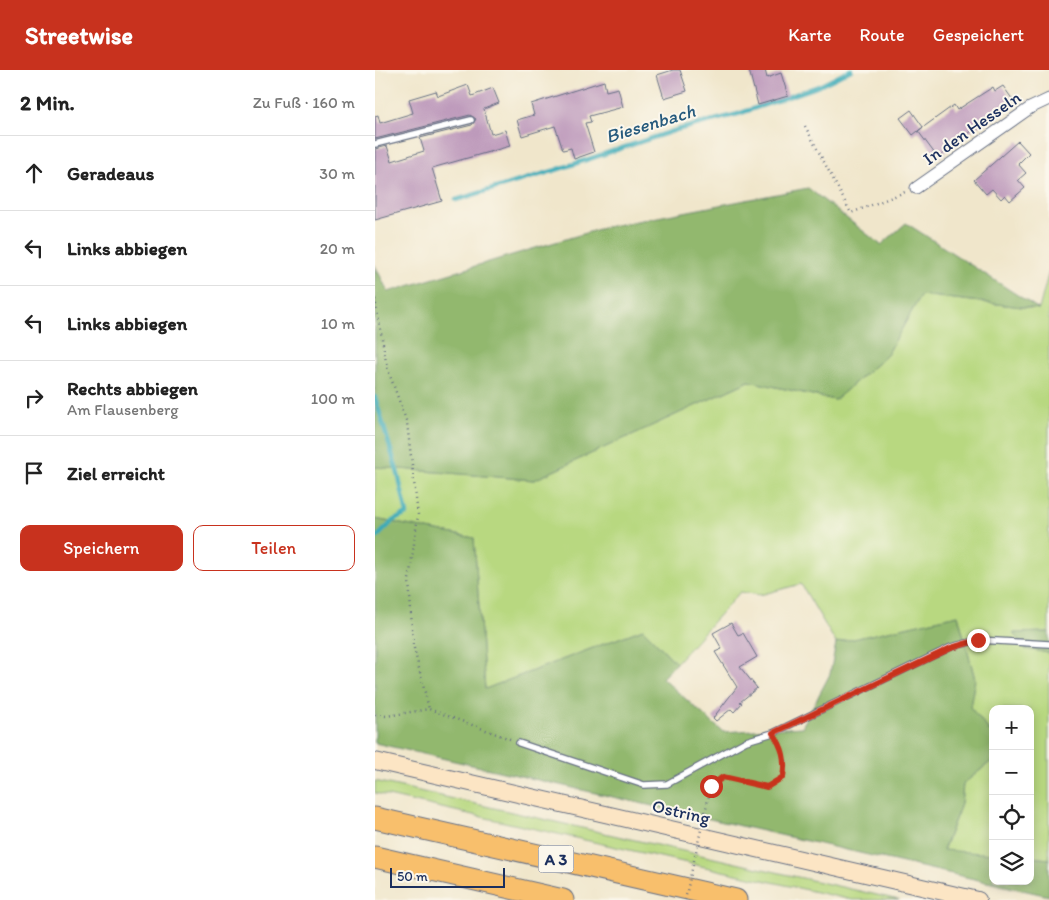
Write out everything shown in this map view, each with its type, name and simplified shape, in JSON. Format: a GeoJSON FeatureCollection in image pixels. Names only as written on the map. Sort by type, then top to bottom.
{"type":"FeatureCollection","features":[{"type":"Feature","properties":{"kind":"highway","name":"A 3"},"geometry":{"type":"LineString","coordinates":[[375,818],[736,900]]}},
{"type":"Feature","properties":{"kind":"highway","name":"A 3"},"geometry":{"type":"LineString","coordinates":[[375,857],[563,900]]}},
{"type":"Feature","properties":{"kind":"main road","name":"Ostring"},"geometry":{"type":"LineString","coordinates":[[375,761],[977,900]]}},
{"type":"Feature","properties":{"kind":"street","name":"In den Hesseln"},"geometry":{"type":"LineString","coordinates":[[916,188],[1030,108],[1049,99]]}},
{"type":"Feature","properties":{"kind":"lane"},"geometry":{"type":"LineString","coordinates":[[375,144],[471,120]]}},
{"type":"Feature","properties":{"kind":"lane"},"geometry":{"type":"LineString","coordinates":[[519,743],[643,786],[667,784],[746,741],[773,733],[951,648],[978,640],[1049,644]]}},
{"type":"Feature","properties":{"kind":"path"},"geometry":{"type":"LineString","coordinates":[[805,126],[851,213],[916,188]]}},
{"type":"Feature","properties":{"kind":"path"},"geometry":{"type":"LineString","coordinates":[[375,299],[387,367],[407,423],[418,515],[409,580],[413,644],[429,709]]}},
{"type":"Feature","properties":{"kind":"path"},"geometry":{"type":"LineString","coordinates":[[375,715],[387,716],[429,709],[519,743]]}},
{"type":"Feature","properties":{"kind":"path"},"geometry":{"type":"LineString","coordinates":[[685,900],[711,786],[723,777],[767,787],[783,777],[786,761],[781,746],[773,733]]}},
{"type":"Feature","properties":{"kind":"green space"},"geometry":{"type":"Polygon","coordinates":[[[808,188],[881,245],[906,223],[1039,309],[921,295],[887,355],[835,400],[749,381],[534,480],[375,467],[375,265],[388,292],[606,227],[808,188]]]}},
{"type":"Feature","properties":{"kind":"green space"},"geometry":{"type":"Polygon","coordinates":[[[1049,271],[1049,632],[1013,633],[1025,649],[1049,653],[1049,859],[1034,857],[1034,705],[989,705],[989,730],[970,707],[975,679],[958,615],[836,643],[801,584],[760,595],[740,592],[676,663],[643,629],[485,689],[474,538],[375,519],[375,467],[534,480],[749,381],[835,400],[887,355],[921,295],[1039,309],[1049,271]]]}},
{"type":"Feature","properties":{"kind":"green space"},"geometry":{"type":"Polygon","coordinates":[[[375,519],[474,538],[485,689],[643,629],[676,663],[662,678],[723,732],[802,727],[830,674],[836,643],[958,615],[975,679],[970,707],[989,730],[989,763],[963,784],[961,804],[943,850],[989,854],[989,882],[375,743],[375,519]]]}},
{"type":"Feature","properties":{"kind":"green space"},"geometry":{"type":"Polygon","coordinates":[[[1049,632],[1049,653],[1025,649],[1013,633],[1049,632]]]}},
{"type":"Feature","properties":{"kind":"green space"},"geometry":{"type":"Polygon","coordinates":[[[989,763],[989,854],[943,851],[961,804],[963,784],[989,763]]]}},
{"type":"Feature","properties":{"kind":"green space"},"geometry":{"type":"Polygon","coordinates":[[[375,781],[899,900],[852,900],[375,793],[375,781]]]}},
{"type":"Feature","properties":{"kind":"green space"},"geometry":{"type":"Polygon","coordinates":[[[1034,857],[1049,859],[1049,896],[1001,885],[1034,885],[1034,857]]]}},
{"type":"Feature","properties":{"kind":"building"},"geometry":{"type":"Polygon","coordinates":[[[680,70],[687,91],[664,98],[657,75],[680,70]]]}},
{"type":"Feature","properties":{"kind":"building"},"geometry":{"type":"Polygon","coordinates":[[[749,70],[765,70],[767,78],[781,73],[788,96],[758,105],[749,70]]]}},
{"type":"Feature","properties":{"kind":"building"},"geometry":{"type":"Polygon","coordinates":[[[604,81],[606,91],[618,88],[623,107],[589,116],[591,122],[585,123],[594,152],[574,159],[571,148],[563,150],[555,126],[522,136],[517,120],[534,115],[531,104],[604,81]]]}},
{"type":"Feature","properties":{"kind":"building"},"geometry":{"type":"Polygon","coordinates":[[[468,85],[472,96],[493,88],[499,103],[484,109],[491,134],[505,130],[510,146],[432,168],[442,201],[375,220],[375,149],[387,146],[392,161],[424,151],[420,138],[472,125],[476,119],[470,115],[375,139],[375,116],[378,115],[380,123],[413,113],[409,99],[436,91],[438,96],[468,85]]]}},
{"type":"Feature","properties":{"kind":"building"},"geometry":{"type":"Polygon","coordinates":[[[1003,86],[1015,103],[973,130],[938,158],[918,131],[954,105],[957,110],[993,87],[995,91],[1003,86]]]}},
{"type":"Feature","properties":{"kind":"building"},"geometry":{"type":"Polygon","coordinates":[[[911,110],[923,127],[913,135],[900,118],[911,110]]]}},
{"type":"Feature","properties":{"kind":"building"},"geometry":{"type":"Polygon","coordinates":[[[1018,141],[1029,153],[1018,164],[1026,173],[1018,180],[1025,188],[1010,201],[1005,195],[1001,199],[992,189],[986,194],[974,180],[1018,141]]]}},
{"type":"Feature","properties":{"kind":"building"},"geometry":{"type":"Polygon","coordinates":[[[731,623],[738,635],[743,633],[757,657],[740,667],[757,688],[740,702],[742,703],[734,712],[731,709],[716,721],[713,718],[737,687],[715,652],[722,649],[713,633],[731,623]]]}},
{"type":"Feature","properties":{"kind":"waterway","name":"Biesenbach"},"geometry":{"type":"LineString","coordinates":[[456,200],[556,170],[676,130],[738,114],[819,86],[851,70]]}},
{"type":"Feature","properties":{"kind":"waterway","name":"Biesenbach"},"geometry":{"type":"LineString","coordinates":[[375,397],[398,474],[407,514],[394,520],[375,539]]}},
{"type":"Feature","properties":{"kind":"route"},"geometry":{"type":"LineString","coordinates":[[711,786],[723,777],[767,787],[783,777],[786,761],[781,746],[773,733],[951,648],[978,640]]}}]}
